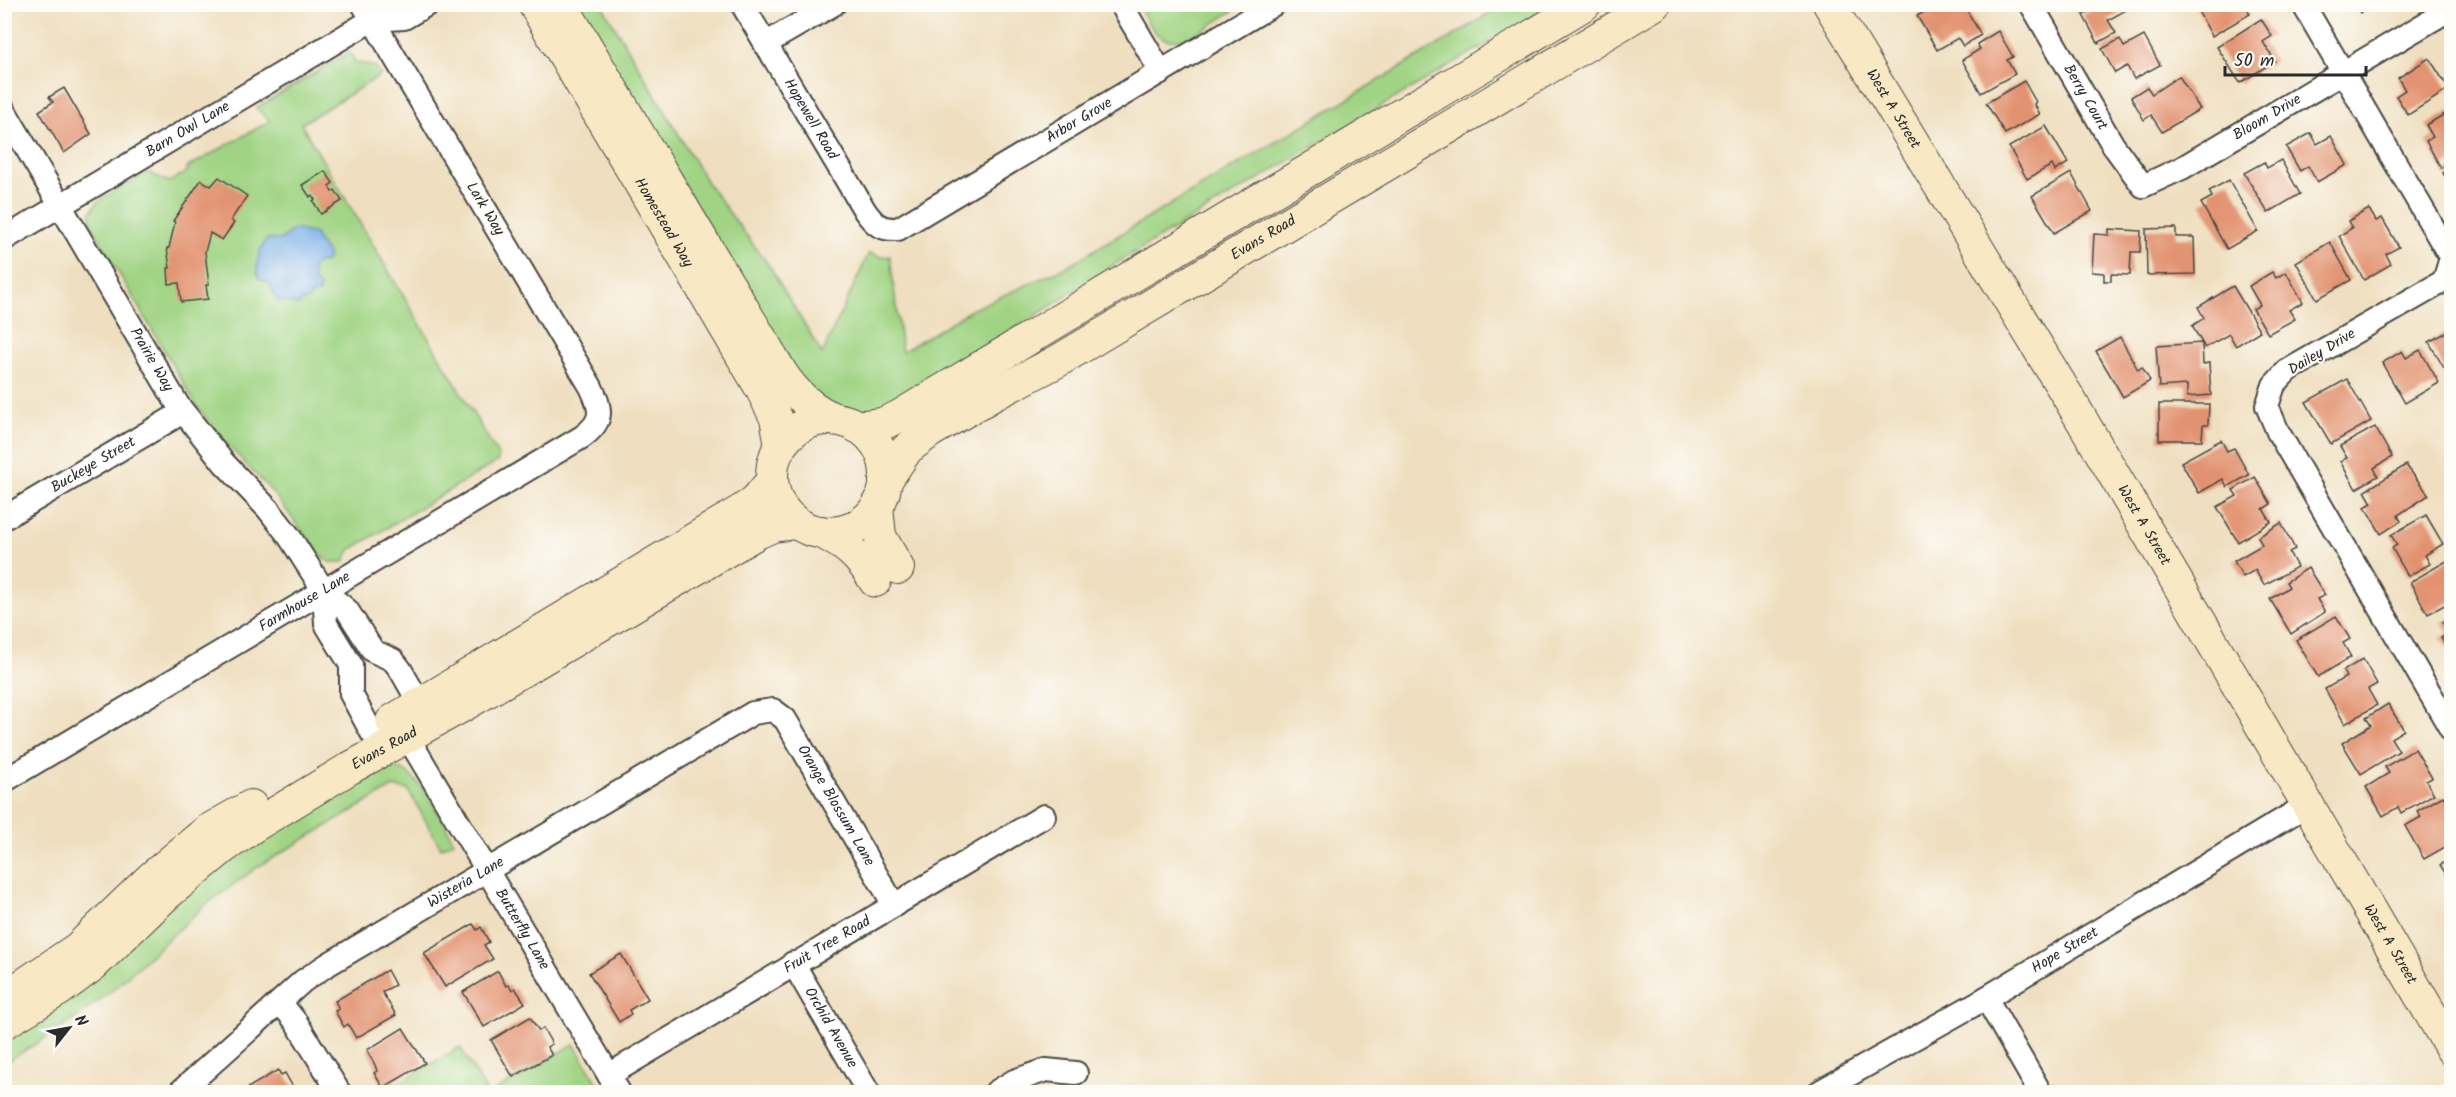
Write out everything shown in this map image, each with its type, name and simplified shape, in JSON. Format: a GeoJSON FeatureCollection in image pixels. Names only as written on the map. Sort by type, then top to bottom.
{"type":"FeatureCollection","features":[{"type":"Feature","properties":{"kind":"street","name":"Barn Owl Lane"},"geometry":{"type":"LineString","coordinates":[[4,239],[61,206],[373,10],[405,18],[428,4]]}},
{"type":"Feature","properties":{"kind":"street","name":"Homestead Way"},"geometry":{"type":"LineString","coordinates":[[534,4],[766,397],[776,418],[781,445]]}},
{"type":"Feature","properties":{"kind":"street","name":"Homestead Way"},"geometry":{"type":"LineString","coordinates":[[561,4],[782,374],[802,400],[816,410],[845,423]]}},
{"type":"Feature","properties":{"kind":"street","name":"Hopewell Road"},"geometry":{"type":"LineString","coordinates":[[742,4],[856,197],[872,220],[884,229]]}},
{"type":"Feature","properties":{"kind":"street"},"geometry":{"type":"LineString","coordinates":[[765,44],[834,4]]}},
{"type":"Feature","properties":{"kind":"street"},"geometry":{"type":"LineString","coordinates":[[1121,4],[1161,72]]}},
{"type":"Feature","properties":{"kind":"street","name":"Arbor Grove"},"geometry":{"type":"LineString","coordinates":[[884,229],[898,229],[1274,4]]}},
{"type":"Feature","properties":{"kind":"street"},"geometry":{"type":"LineString","coordinates":[[845,423],[868,435],[879,451],[885,469],[881,494],[880,536],[886,575],[840,543],[808,527],[780,505],[772,481],[775,456],[781,445],[798,428],[815,421],[882,424],[898,417],[1585,4]]}},
{"type":"Feature","properties":{"kind":"street","name":"Evans Road"},"geometry":{"type":"LineString","coordinates":[[881,494],[907,449],[931,431],[993,395],[1058,362],[1655,4]]}},
{"type":"Feature","properties":{"kind":"street","name":"West A Street"},"geometry":{"type":"LineString","coordinates":[[1829,4],[2070,400],[2451,1050]]}},
{"type":"Feature","properties":{"kind":"street","name":"Berry Court"},"geometry":{"type":"LineString","coordinates":[[2031,4],[2113,145],[2143,186]]}},
{"type":"Feature","properties":{"kind":"street"},"geometry":{"type":"LineString","coordinates":[[2302,4],[2342,71]]}},
{"type":"Feature","properties":{"kind":"street","name":"Bloom Drive"},"geometry":{"type":"LineString","coordinates":[[2143,186],[2182,168],[2451,8]]}},
{"type":"Feature","properties":{"kind":"street","name":"Lark Way"},"geometry":{"type":"LineString","coordinates":[[373,10],[591,387],[597,400],[599,417]]}},
{"type":"Feature","properties":{"kind":"street","name":"Dailey Drive"},"geometry":{"type":"LineString","coordinates":[[2342,71],[2451,258],[2444,281],[2287,371],[2274,385],[2267,406],[2278,432],[2451,731]]}},
{"type":"Feature","properties":{"kind":"street","name":"Prairie Way"},"geometry":{"type":"LineString","coordinates":[[4,110],[183,412],[224,463],[268,510],[289,537],[324,591],[347,610],[373,651],[393,660],[420,704]]}},
{"type":"Feature","properties":{"kind":"street"},"geometry":{"type":"LineString","coordinates":[[1278,188],[1297,218]]}},
{"type":"Feature","properties":{"kind":"street","name":"Buckeye Street"},"geometry":{"type":"LineString","coordinates":[[4,518],[183,412]]}},
{"type":"Feature","properties":{"kind":"street","name":"Farmhouse Lane"},"geometry":{"type":"LineString","coordinates":[[4,781],[582,436],[592,429],[599,417]]}},
{"type":"Feature","properties":{"kind":"street","name":"Evans Road"},"geometry":{"type":"LineString","coordinates":[[4,998],[78,948],[152,877],[207,831],[744,509],[772,481]]}},
{"type":"Feature","properties":{"kind":"street"},"geometry":{"type":"LineString","coordinates":[[808,527],[834,533],[852,528],[869,517],[881,494]]}},
{"type":"Feature","properties":{"kind":"street","name":"Evans Road"},"geometry":{"type":"LineString","coordinates":[[4,1023],[59,990],[93,965],[166,895],[231,843],[350,768],[757,532],[773,526],[808,527]]}},
{"type":"Feature","properties":{"kind":"street","name":"Prairie Way"},"geometry":{"type":"LineString","coordinates":[[324,591],[326,624],[351,665]]}},
{"type":"Feature","properties":{"kind":"street"},"geometry":{"type":"LineString","coordinates":[[373,651],[351,665],[351,694],[372,733],[407,736],[420,704]]}},
{"type":"Feature","properties":{"kind":"street","name":"Wisteria Lane"},"geometry":{"type":"LineString","coordinates":[[180,1092],[303,981],[327,965],[753,713],[773,710]]}},
{"type":"Feature","properties":{"kind":"street","name":"Orange Blossum Lane"},"geometry":{"type":"LineString","coordinates":[[773,710],[784,719],[894,905]]}},
{"type":"Feature","properties":{"kind":"street","name":"Butterfly Lane"},"geometry":{"type":"LineString","coordinates":[[407,736],[614,1084]]}},
{"type":"Feature","properties":{"kind":"street","name":"Hope Street"},"geometry":{"type":"LineString","coordinates":[[1819,1092],[1986,998],[2307,805]]}},
{"type":"Feature","properties":{"kind":"street","name":"Fruit Tree Road"},"geometry":{"type":"LineString","coordinates":[[614,1084],[793,963],[1044,816]]}},
{"type":"Feature","properties":{"kind":"street","name":"Orchid Avenue"},"geometry":{"type":"LineString","coordinates":[[793,963],[868,1092]]}},
{"type":"Feature","properties":{"kind":"street"},"geometry":{"type":"LineString","coordinates":[[1986,998],[2040,1092]]}},
{"type":"Feature","properties":{"kind":"street"},"geometry":{"type":"LineString","coordinates":[[280,1002],[296,1022],[339,1092]]}},
{"type":"Feature","properties":{"kind":"street"},"geometry":{"type":"LineString","coordinates":[[996,1092],[1014,1082],[1046,1070],[1076,1073]]}},
{"type":"Feature","properties":{"kind":"green space"},"geometry":{"type":"Polygon","coordinates":[[[575,5],[602,5],[708,184],[770,267],[822,354],[869,253],[881,257],[890,256],[902,352],[971,310],[1064,268],[1475,23],[1500,5],[1552,5],[1115,264],[905,401],[857,415],[845,413],[807,390],[575,5]]]}},
{"type":"Feature","properties":{"kind":"green space"},"geometry":{"type":"Polygon","coordinates":[[[1138,5],[1229,5],[1233,11],[1195,34],[1174,40],[1165,39],[1156,33],[1138,5]]]}},
{"type":"Feature","properties":{"kind":"green space"},"geometry":{"type":"Polygon","coordinates":[[[350,52],[355,62],[376,67],[381,75],[301,124],[498,455],[498,461],[350,550],[344,562],[329,562],[320,555],[274,494],[223,440],[198,408],[93,229],[90,213],[98,201],[148,172],[169,182],[188,171],[186,168],[270,121],[256,108],[350,52]]]}},
{"type":"Feature","properties":{"kind":"green space"},"geometry":{"type":"Polygon","coordinates":[[[397,768],[407,773],[423,789],[454,841],[441,848],[408,790],[393,787],[259,866],[204,906],[115,988],[71,1022],[5,1063],[5,1036],[228,859],[380,769],[397,768]]]}},
{"type":"Feature","properties":{"kind":"green space"},"geometry":{"type":"Polygon","coordinates":[[[574,1044],[603,1092],[493,1092],[574,1044]]]}},
{"type":"Feature","properties":{"kind":"green space"},"geometry":{"type":"Polygon","coordinates":[[[460,1047],[487,1092],[383,1092],[460,1047]]]}},
{"type":"Feature","properties":{"kind":"water"},"geometry":{"type":"Polygon","coordinates":[[[294,229],[316,234],[317,240],[328,254],[326,262],[318,263],[312,269],[314,281],[320,286],[319,293],[312,294],[308,300],[298,305],[277,300],[269,283],[258,278],[257,267],[259,253],[267,239],[280,240],[294,229]]]}},
{"type":"Feature","properties":{"kind":"building"},"geometry":{"type":"Polygon","coordinates":[[[1937,4],[1954,4],[1958,11],[1965,7],[1981,35],[1963,46],[1958,38],[1937,50],[1917,16],[1937,4]]]}},
{"type":"Feature","properties":{"kind":"building"},"geometry":{"type":"Polygon","coordinates":[[[2091,4],[2126,4],[2128,9],[2108,20],[2116,33],[2098,43],[2083,15],[2094,9],[2091,4]]]}},
{"type":"Feature","properties":{"kind":"building"},"geometry":{"type":"Polygon","coordinates":[[[2194,4],[2245,4],[2250,14],[2212,36],[2194,4]]]}},
{"type":"Feature","properties":{"kind":"building"},"geometry":{"type":"Polygon","coordinates":[[[2356,4],[2375,4],[2360,13],[2356,4]]]}},
{"type":"Feature","properties":{"kind":"building"},"geometry":{"type":"Polygon","coordinates":[[[2261,19],[2272,36],[2263,42],[2275,61],[2240,83],[2217,47],[2261,19]]]}},
{"type":"Feature","properties":{"kind":"building"},"geometry":{"type":"Polygon","coordinates":[[[1998,31],[2013,57],[2007,60],[2015,74],[1981,93],[1962,60],[1980,49],[1977,44],[1998,31]]]}},
{"type":"Feature","properties":{"kind":"building"},"geometry":{"type":"Polygon","coordinates":[[[2144,36],[2160,65],[2134,79],[2127,66],[2115,73],[2102,49],[2120,39],[2124,47],[2144,36]]]}},
{"type":"Feature","properties":{"kind":"building"},"geometry":{"type":"Polygon","coordinates":[[[2429,58],[2449,89],[2408,115],[2396,96],[2405,90],[2398,78],[2429,58]]]}},
{"type":"Feature","properties":{"kind":"building"},"geometry":{"type":"Polygon","coordinates":[[[2179,76],[2200,109],[2162,132],[2151,115],[2144,120],[2131,97],[2147,87],[2152,94],[2179,76]]]}},
{"type":"Feature","properties":{"kind":"building"},"geometry":{"type":"Polygon","coordinates":[[[2024,81],[2040,114],[2005,134],[1986,103],[2024,81]]]}},
{"type":"Feature","properties":{"kind":"building"},"geometry":{"type":"Polygon","coordinates":[[[64,88],[91,134],[64,153],[39,111],[53,102],[49,97],[64,88]]]}},
{"type":"Feature","properties":{"kind":"building"},"geometry":{"type":"Polygon","coordinates":[[[2452,110],[2452,162],[2441,168],[2426,141],[2433,137],[2426,125],[2452,110]]]}},
{"type":"Feature","properties":{"kind":"building"},"geometry":{"type":"Polygon","coordinates":[[[2046,126],[2068,163],[2055,171],[2052,165],[2027,179],[2009,147],[2046,126]]]}},
{"type":"Feature","properties":{"kind":"building"},"geometry":{"type":"Polygon","coordinates":[[[2311,133],[2317,144],[2331,136],[2347,165],[2317,182],[2308,166],[2300,171],[2286,147],[2311,133]]]}},
{"type":"Feature","properties":{"kind":"building"},"geometry":{"type":"Polygon","coordinates":[[[2281,160],[2300,194],[2268,213],[2244,173],[2264,162],[2267,168],[2281,160]]]}},
{"type":"Feature","properties":{"kind":"building"},"geometry":{"type":"Polygon","coordinates":[[[2452,168],[2452,187],[2443,173],[2452,168]]]}},
{"type":"Feature","properties":{"kind":"building"},"geometry":{"type":"Polygon","coordinates":[[[325,171],[333,183],[329,186],[332,192],[335,190],[342,201],[321,214],[312,195],[310,197],[302,185],[325,171]]]}},
{"type":"Feature","properties":{"kind":"building"},"geometry":{"type":"Polygon","coordinates":[[[2071,173],[2092,211],[2054,233],[2032,196],[2071,173]]]}},
{"type":"Feature","properties":{"kind":"building"},"geometry":{"type":"Polygon","coordinates":[[[219,177],[247,196],[231,220],[234,223],[222,240],[210,233],[205,252],[209,285],[206,285],[208,299],[181,302],[179,283],[169,284],[168,268],[170,268],[167,248],[169,248],[175,222],[173,221],[201,180],[211,186],[219,177]]]}},
{"type":"Feature","properties":{"kind":"building"},"geometry":{"type":"Polygon","coordinates":[[[2229,180],[2258,231],[2227,249],[2201,203],[2212,197],[2209,191],[2229,180]]]}},
{"type":"Feature","properties":{"kind":"building"},"geometry":{"type":"Polygon","coordinates":[[[2369,209],[2376,221],[2382,218],[2399,247],[2386,254],[2391,264],[2364,280],[2339,236],[2352,228],[2348,221],[2369,209]]]}},
{"type":"Feature","properties":{"kind":"building"},"geometry":{"type":"Polygon","coordinates":[[[2176,228],[2176,237],[2194,237],[2195,274],[2147,275],[2146,229],[2176,228]]]}},
{"type":"Feature","properties":{"kind":"building"},"geometry":{"type":"Polygon","coordinates":[[[2109,229],[2141,231],[2140,252],[2131,252],[2130,275],[2111,274],[2111,281],[2104,281],[2104,273],[2092,272],[2094,234],[2109,235],[2109,229]]]}},
{"type":"Feature","properties":{"kind":"building"},"geometry":{"type":"Polygon","coordinates":[[[2330,242],[2351,280],[2317,299],[2296,262],[2330,242]]]}},
{"type":"Feature","properties":{"kind":"building"},"geometry":{"type":"Polygon","coordinates":[[[2272,272],[2276,278],[2286,272],[2303,302],[2289,310],[2295,319],[2268,334],[2253,309],[2260,305],[2249,286],[2272,272]]]}},
{"type":"Feature","properties":{"kind":"building"},"geometry":{"type":"Polygon","coordinates":[[[2233,286],[2260,331],[2236,346],[2229,334],[2205,348],[2192,326],[2204,318],[2198,307],[2233,286]]]}},
{"type":"Feature","properties":{"kind":"building"},"geometry":{"type":"Polygon","coordinates":[[[2452,329],[2452,364],[2444,368],[2429,342],[2452,329]]]}},
{"type":"Feature","properties":{"kind":"building"},"geometry":{"type":"Polygon","coordinates":[[[2120,337],[2138,370],[2142,367],[2150,381],[2123,397],[2096,351],[2120,337]]]}},
{"type":"Feature","properties":{"kind":"building"},"geometry":{"type":"Polygon","coordinates":[[[2202,343],[2203,364],[2209,363],[2211,395],[2187,397],[2187,385],[2159,387],[2156,346],[2202,343]]]}},
{"type":"Feature","properties":{"kind":"building"},"geometry":{"type":"Polygon","coordinates":[[[2420,350],[2439,383],[2405,403],[2382,363],[2402,351],[2406,358],[2420,350]]]}},
{"type":"Feature","properties":{"kind":"building"},"geometry":{"type":"Polygon","coordinates":[[[2347,379],[2371,421],[2331,444],[2306,402],[2347,379]]]}},
{"type":"Feature","properties":{"kind":"building"},"geometry":{"type":"Polygon","coordinates":[[[2159,404],[2209,404],[2208,425],[2203,425],[2202,440],[2159,440],[2159,404]]]}},
{"type":"Feature","properties":{"kind":"building"},"geometry":{"type":"Polygon","coordinates":[[[2375,427],[2392,457],[2374,468],[2378,476],[2356,489],[2340,461],[2347,458],[2340,446],[2375,427]]]}},
{"type":"Feature","properties":{"kind":"building"},"geometry":{"type":"Polygon","coordinates":[[[2221,440],[2227,451],[2234,448],[2249,475],[2227,487],[2223,479],[2199,493],[2181,462],[2221,440]]]}},
{"type":"Feature","properties":{"kind":"building"},"geometry":{"type":"Polygon","coordinates":[[[2406,465],[2429,495],[2398,515],[2401,521],[2381,534],[2365,507],[2372,503],[2365,491],[2406,465]]]}},
{"type":"Feature","properties":{"kind":"building"},"geometry":{"type":"Polygon","coordinates":[[[2255,477],[2271,504],[2263,509],[2271,522],[2238,542],[2217,507],[2237,496],[2233,490],[2255,477]]]}},
{"type":"Feature","properties":{"kind":"building"},"geometry":{"type":"Polygon","coordinates":[[[2426,515],[2443,544],[2425,555],[2430,564],[2408,576],[2392,548],[2397,545],[2391,535],[2426,515]]]}},
{"type":"Feature","properties":{"kind":"building"},"geometry":{"type":"Polygon","coordinates":[[[2281,523],[2295,549],[2289,552],[2297,567],[2264,585],[2255,570],[2243,577],[2234,561],[2262,545],[2258,537],[2281,523]]]}},
{"type":"Feature","properties":{"kind":"building"},"geometry":{"type":"Polygon","coordinates":[[[2450,559],[2452,601],[2428,614],[2410,582],[2450,559]]]}},
{"type":"Feature","properties":{"kind":"building"},"geometry":{"type":"Polygon","coordinates":[[[2308,568],[2325,595],[2317,599],[2325,612],[2291,634],[2270,599],[2289,587],[2286,582],[2308,568]]]}},
{"type":"Feature","properties":{"kind":"building"},"geometry":{"type":"Polygon","coordinates":[[[2336,616],[2350,639],[2343,643],[2351,657],[2318,677],[2296,640],[2336,616]]]}},
{"type":"Feature","properties":{"kind":"building"},"geometry":{"type":"Polygon","coordinates":[[[2452,617],[2452,656],[2441,638],[2449,633],[2442,622],[2452,617]]]}},
{"type":"Feature","properties":{"kind":"building"},"geometry":{"type":"Polygon","coordinates":[[[2363,659],[2377,684],[2368,689],[2377,705],[2345,724],[2325,689],[2346,677],[2343,671],[2363,659]]]}},
{"type":"Feature","properties":{"kind":"building"},"geometry":{"type":"Polygon","coordinates":[[[2388,704],[2404,730],[2391,738],[2399,751],[2361,774],[2342,743],[2371,725],[2366,718],[2388,704]]]}},
{"type":"Feature","properties":{"kind":"building"},"geometry":{"type":"Polygon","coordinates":[[[2415,749],[2432,778],[2426,781],[2434,794],[2401,813],[2398,807],[2383,816],[2366,787],[2389,773],[2385,767],[2415,749]]]}},
{"type":"Feature","properties":{"kind":"building"},"geometry":{"type":"Polygon","coordinates":[[[2443,796],[2450,808],[2446,810],[2452,820],[2450,826],[2452,843],[2424,859],[2405,826],[2421,817],[2417,811],[2443,796]]]}},
{"type":"Feature","properties":{"kind":"building"},"geometry":{"type":"Polygon","coordinates":[[[2452,857],[2452,883],[2440,865],[2452,857]]]}},
{"type":"Feature","properties":{"kind":"building"},"geometry":{"type":"Polygon","coordinates":[[[473,924],[477,930],[481,927],[489,942],[484,945],[493,959],[445,987],[424,953],[473,924]]]}},
{"type":"Feature","properties":{"kind":"building"},"geometry":{"type":"Polygon","coordinates":[[[621,954],[648,999],[629,1010],[631,1014],[619,1022],[589,973],[621,954]]]}},
{"type":"Feature","properties":{"kind":"building"},"geometry":{"type":"Polygon","coordinates":[[[387,970],[395,985],[382,992],[396,1015],[356,1038],[348,1024],[344,1027],[335,1011],[339,1009],[335,1001],[387,970]]]}},
{"type":"Feature","properties":{"kind":"building"},"geometry":{"type":"Polygon","coordinates":[[[498,971],[506,986],[509,985],[512,990],[515,988],[525,1003],[484,1027],[463,992],[498,971]]]}},
{"type":"Feature","properties":{"kind":"building"},"geometry":{"type":"Polygon","coordinates":[[[530,1017],[539,1031],[543,1028],[552,1044],[547,1047],[552,1055],[513,1077],[491,1040],[530,1017]]]}},
{"type":"Feature","properties":{"kind":"building"},"geometry":{"type":"Polygon","coordinates":[[[403,1028],[425,1063],[383,1088],[374,1073],[377,1071],[367,1050],[403,1028]]]}},
{"type":"Feature","properties":{"kind":"building"},"geometry":{"type":"Polygon","coordinates":[[[278,1070],[281,1075],[285,1073],[294,1089],[289,1092],[241,1092],[278,1070]]]}}]}
